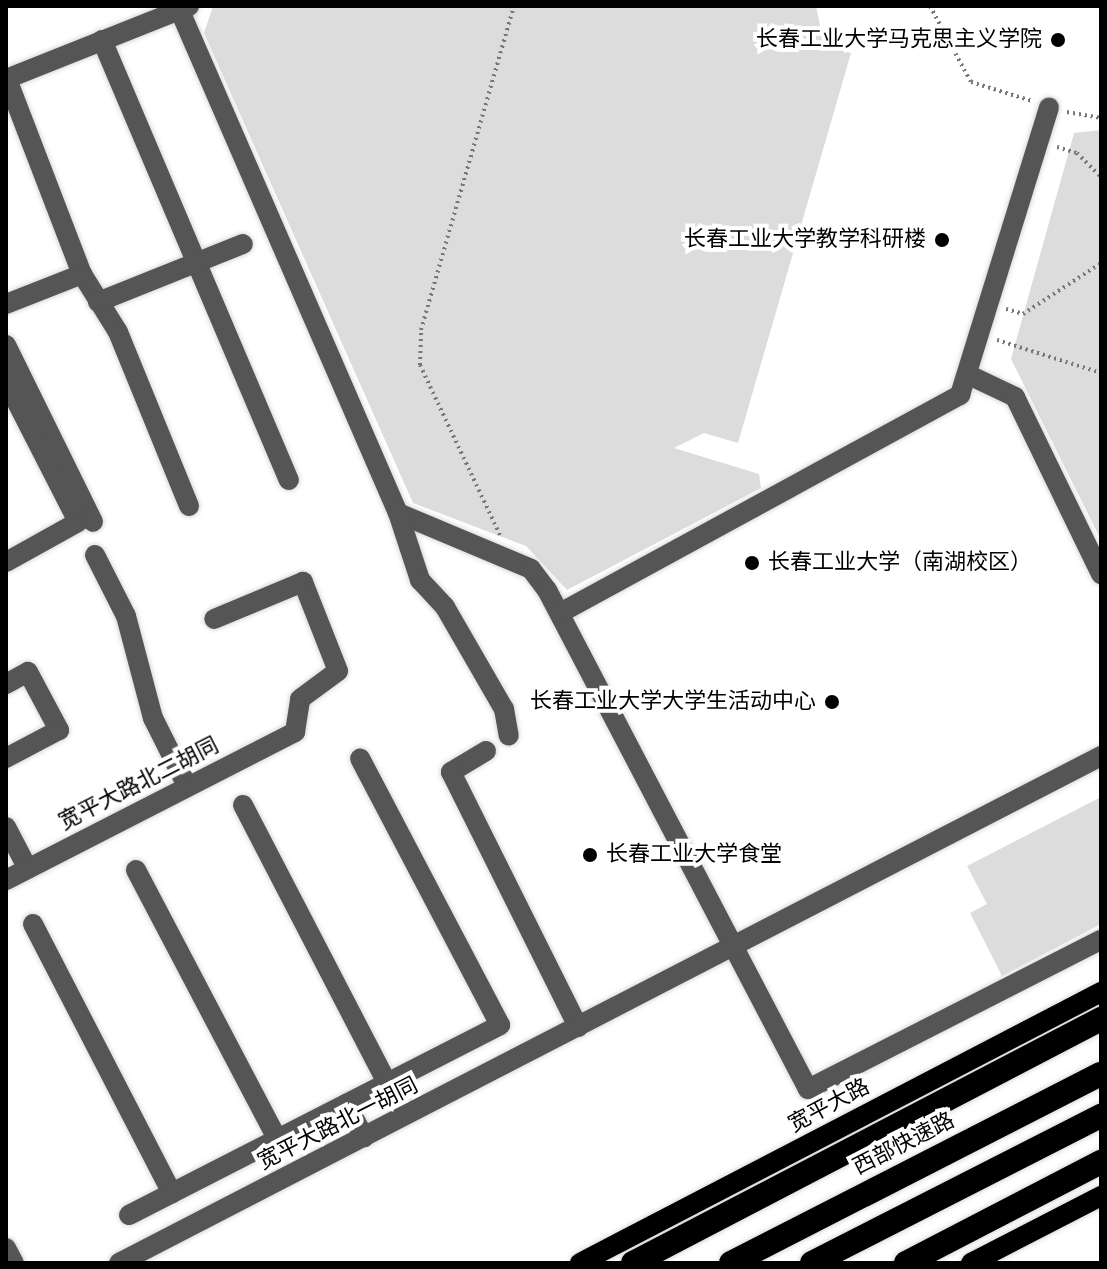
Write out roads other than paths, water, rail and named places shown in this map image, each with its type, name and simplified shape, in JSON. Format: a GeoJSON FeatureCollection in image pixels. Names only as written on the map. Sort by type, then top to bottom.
{"type":"FeatureCollection","features":[{"type":"Feature","properties":{"kind":"highway"},"geometry":{"type":"LineString","coordinates":[[633,1263],[1101,1019]]}},
{"type":"Feature","properties":{"kind":"highway","name":"西部快速路"},"geometry":{"type":"LineString","coordinates":[[731,1263],[1101,1074]]}},
{"type":"Feature","properties":{"kind":"highway"},"geometry":{"type":"LineString","coordinates":[[812,1263],[1101,1116]]}},
{"type":"Feature","properties":{"kind":"highway"},"geometry":{"type":"LineString","coordinates":[[906,1263],[1101,1162]]}},
{"type":"Feature","properties":{"kind":"main road","name":"宽平大路"},"geometry":{"type":"LineString","coordinates":[[580,1263],[1101,992]]}},
{"type":"Feature","properties":{"kind":"main road"},"geometry":{"type":"LineString","coordinates":[[971,1263],[1101,1196]]}},
{"type":"Feature","properties":{"kind":"street"},"geometry":{"type":"LineString","coordinates":[[189,506],[118,332],[82,274],[7,79],[184,8],[398,513],[420,580],[445,607],[496,696],[509,736]]}},
{"type":"Feature","properties":{"kind":"street"},"geometry":{"type":"LineString","coordinates":[[102,40],[289,480]]}},
{"type":"Feature","properties":{"kind":"street"},"geometry":{"type":"LineString","coordinates":[[560,613],[941,411],[971,376],[1049,107]]}},
{"type":"Feature","properties":{"kind":"street"},"geometry":{"type":"LineString","coordinates":[[98,302],[243,244]]}},
{"type":"Feature","properties":{"kind":"street"},"geometry":{"type":"LineString","coordinates":[[6,304],[82,274]]}},
{"type":"Feature","properties":{"kind":"street"},"geometry":{"type":"LineString","coordinates":[[6,345],[93,522]]}},
{"type":"Feature","properties":{"kind":"street"},"geometry":{"type":"LineString","coordinates":[[971,376],[1015,397],[1101,574]]}},
{"type":"Feature","properties":{"kind":"street"},"geometry":{"type":"LineString","coordinates":[[6,381],[78,522],[6,562]]}},
{"type":"Feature","properties":{"kind":"street"},"geometry":{"type":"LineString","coordinates":[[398,513],[531,569],[560,613],[808,1089],[1101,940]]}},
{"type":"Feature","properties":{"kind":"street"},"geometry":{"type":"LineString","coordinates":[[95,555],[126,616],[153,718],[187,786]]}},
{"type":"Feature","properties":{"kind":"street","name":"宽平大路北二胡同"},"geometry":{"type":"LineString","coordinates":[[6,880],[295,732],[300,699],[338,671],[303,582],[214,619]]}},
{"type":"Feature","properties":{"kind":"street"},"geometry":{"type":"LineString","coordinates":[[6,684],[28,672],[59,730],[6,758]]}},
{"type":"Feature","properties":{"kind":"street"},"geometry":{"type":"LineString","coordinates":[[486,751],[451,772],[578,1027]]}},
{"type":"Feature","properties":{"kind":"street","name":"宽平大路北一胡同"},"geometry":{"type":"LineString","coordinates":[[119,1263],[1101,756]]}},
{"type":"Feature","properties":{"kind":"street"},"geometry":{"type":"LineString","coordinates":[[129,1215],[500,1025],[360,758]]}},
{"type":"Feature","properties":{"kind":"street"},"geometry":{"type":"LineString","coordinates":[[243,805],[387,1083]]}},
{"type":"Feature","properties":{"kind":"street"},"geometry":{"type":"LineString","coordinates":[[6,827],[28,869]]}},
{"type":"Feature","properties":{"kind":"street"},"geometry":{"type":"LineString","coordinates":[[136,870],[277,1139]]}},
{"type":"Feature","properties":{"kind":"street"},"geometry":{"type":"LineString","coordinates":[[33,924],[172,1193]]}},
{"type":"Feature","properties":{"kind":"street"},"geometry":{"type":"LineString","coordinates":[[346,1104],[364,1137]]}},
{"type":"Feature","properties":{"kind":"street"},"geometry":{"type":"LineString","coordinates":[[6,1248],[14,1263]]}},
{"type":"Feature","properties":{"kind":"place","name":"长春工业大学马克思主义学院"},"geometry":{"type":"Point","coordinates":[1058,40]}},
{"type":"Feature","properties":{"kind":"place","name":"长春工业大学教学科研楼"},"geometry":{"type":"Point","coordinates":[942,240]}},
{"type":"Feature","properties":{"kind":"place","name":"长春工业大学（南湖校区）"},"geometry":{"type":"Point","coordinates":[752,563]}},
{"type":"Feature","properties":{"kind":"place","name":"长春工业大学大学生活动中心"},"geometry":{"type":"Point","coordinates":[832,702]}},
{"type":"Feature","properties":{"kind":"place","name":"长春工业大学食堂"},"geometry":{"type":"Point","coordinates":[590,855]}}]}
